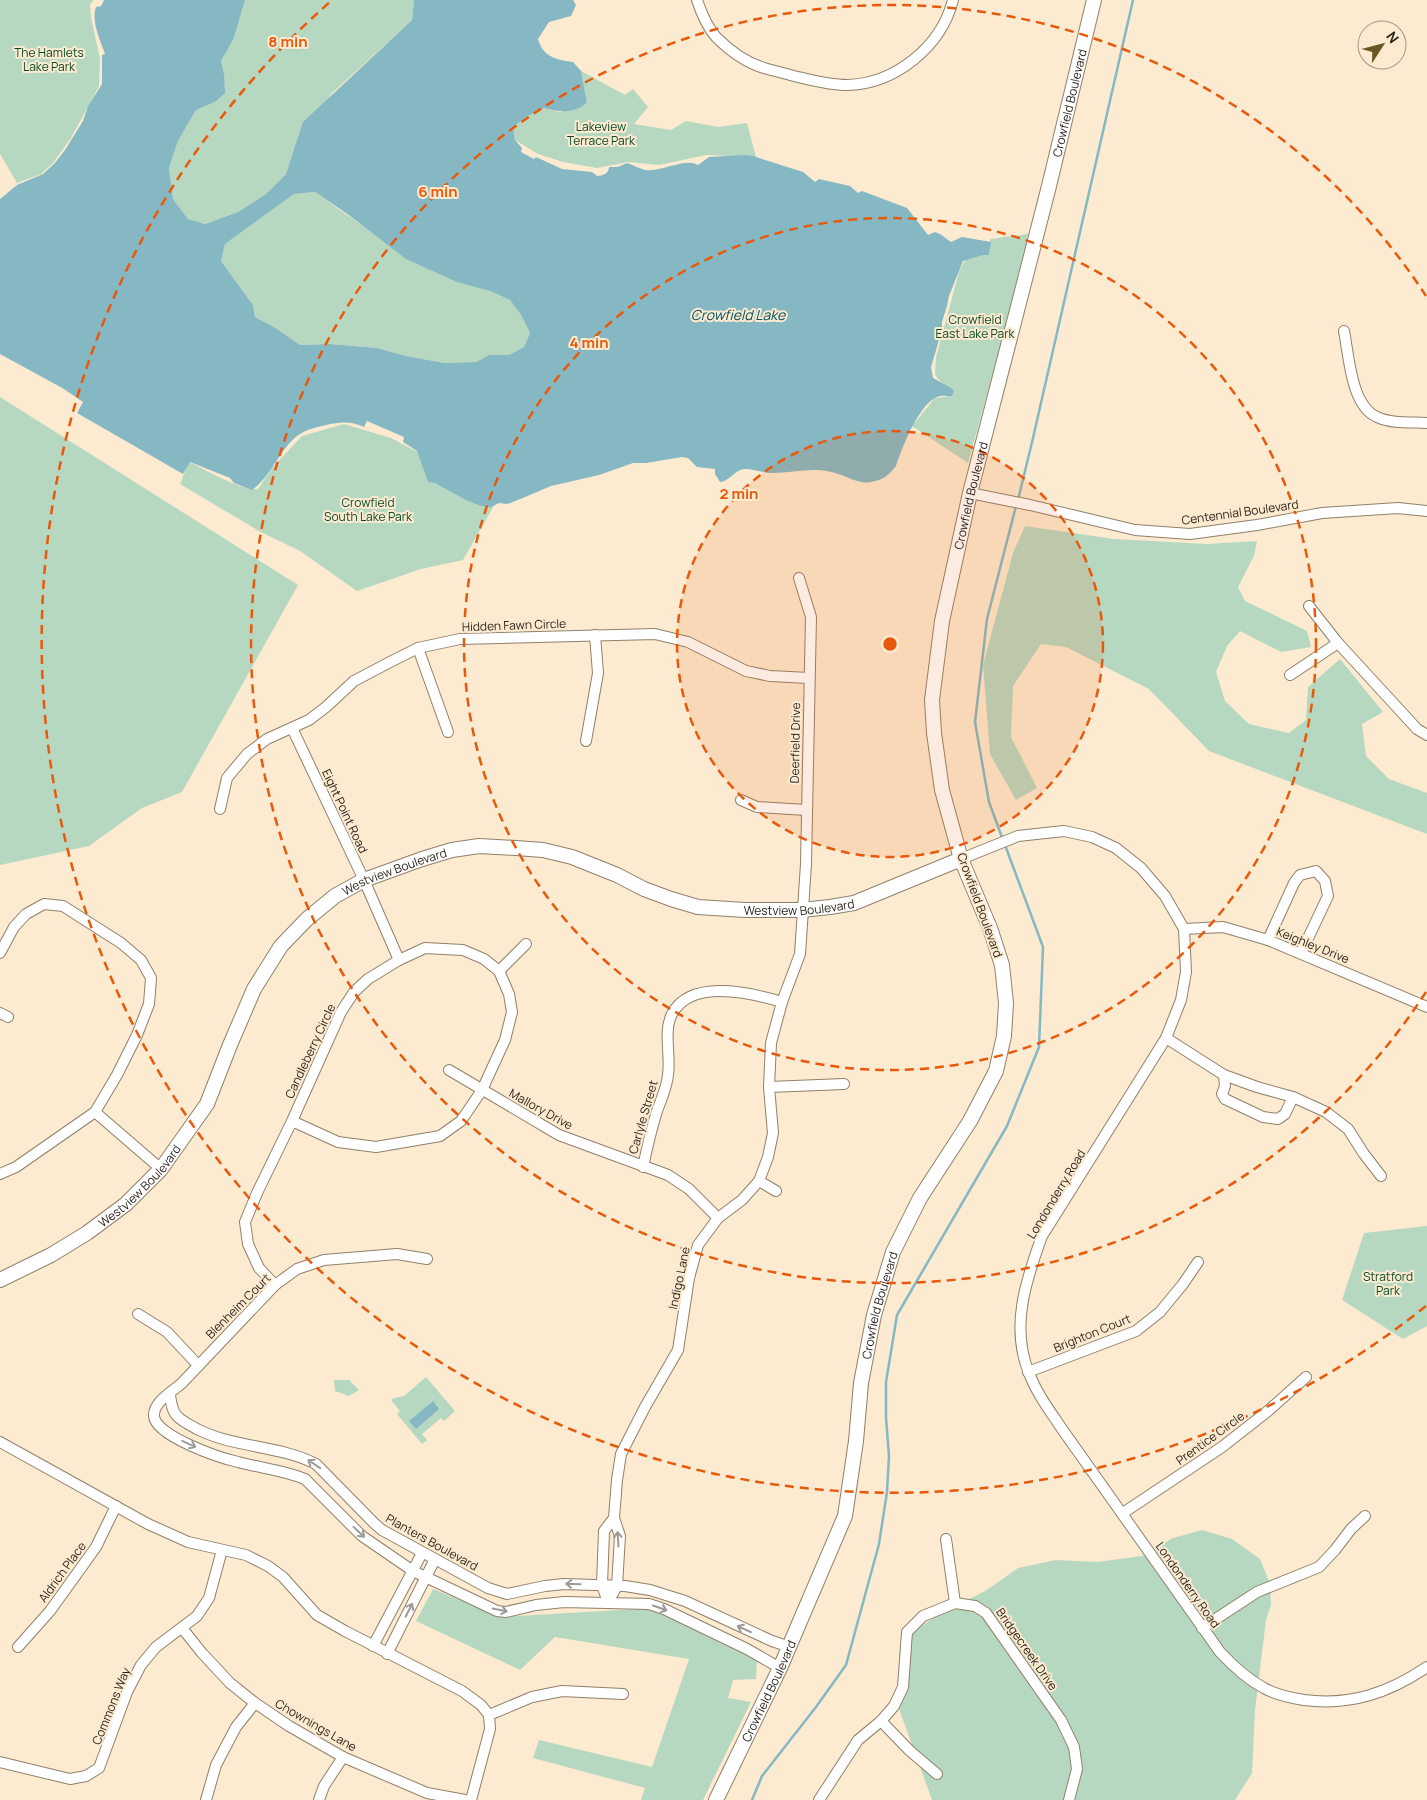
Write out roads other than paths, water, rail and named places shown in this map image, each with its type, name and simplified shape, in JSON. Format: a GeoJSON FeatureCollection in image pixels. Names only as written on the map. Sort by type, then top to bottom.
{"type":"FeatureCollection","features":[{"type":"Feature","properties":{"kind":"main road","name":"Crowfield Boulevard"},"geometry":{"type":"LineString","coordinates":[[716,1800],[790,1647],[845,1516],[862,1383],[874,1315],[893,1252],[920,1198],[970,1121],[996,1071],[1004,1036],[1006,1003],[1002,965],[990,928],[961,859],[942,790],[934,733],[932,700],[942,621],[970,493],[1048,190],[1094,0]]}},
{"type":"Feature","properties":{"kind":"main road","name":"Westview Boulevard"},"geometry":{"type":"LineString","coordinates":[[0,1280],[51,1255],[87,1233],[126,1204],[161,1169],[207,1104],[254,989],[281,946],[307,918],[335,896],[364,880],[452,850],[479,846],[516,848],[542,850],[572,857],[617,875],[644,889],[698,907],[745,910],[802,910],[830,908],[854,903],[961,859]]}},
{"type":"Feature","properties":{"kind":"street"},"geometry":{"type":"LineString","coordinates":[[697,0],[715,36],[745,59],[764,68],[821,82],[846,85],[869,83],[886,76],[917,57],[930,45],[942,27],[953,0]]}},
{"type":"Feature","properties":{"kind":"street"},"geometry":{"type":"LineString","coordinates":[[1344,331],[1357,394],[1363,407],[1377,417],[1392,421],[1427,423]]}},
{"type":"Feature","properties":{"kind":"street","name":"Centennial Boulevard"},"geometry":{"type":"LineString","coordinates":[[970,493],[1136,530],[1190,534],[1257,525],[1322,513],[1398,508],[1427,511]]}},
{"type":"Feature","properties":{"kind":"street","name":"Deerfield Drive"},"geometry":{"type":"LineString","coordinates":[[799,578],[810,618],[806,864],[802,910]]}},
{"type":"Feature","properties":{"kind":"street"},"geometry":{"type":"LineString","coordinates":[[1309,606],[1338,643],[1417,729],[1427,735]]}},
{"type":"Feature","properties":{"kind":"street","name":"Hidden Fawn Circle"},"geometry":{"type":"LineString","coordinates":[[220,809],[227,778],[247,754],[267,739],[309,720],[354,681],[418,648],[460,639],[655,634],[688,642],[746,671],[770,676],[809,678]]}},
{"type":"Feature","properties":{"kind":"street"},"geometry":{"type":"LineString","coordinates":[[586,741],[598,673],[595,636]]}},
{"type":"Feature","properties":{"kind":"street"},"geometry":{"type":"LineString","coordinates":[[1290,674],[1338,643]]}},
{"type":"Feature","properties":{"kind":"street"},"geometry":{"type":"LineString","coordinates":[[418,648],[448,732]]}},
{"type":"Feature","properties":{"kind":"street","name":"Eight Point Road"},"geometry":{"type":"LineString","coordinates":[[292,728],[364,880],[399,960]]}},
{"type":"Feature","properties":{"kind":"street"},"geometry":{"type":"LineString","coordinates":[[741,800],[757,807],[806,810]]}},
{"type":"Feature","properties":{"kind":"street","name":"Londonderry Road"},"geometry":{"type":"LineString","coordinates":[[961,859],[1018,836],[1064,831],[1092,837],[1116,848],[1141,868],[1166,896],[1184,929],[1186,972],[1180,1000],[1166,1038],[1042,1236],[1029,1272],[1021,1304],[1020,1330],[1028,1372],[1038,1392],[1057,1422],[1123,1513],[1202,1628],[1220,1652],[1243,1675],[1265,1689],[1292,1698],[1323,1702],[1351,1700],[1379,1694],[1409,1680],[1427,1667]]}},
{"type":"Feature","properties":{"kind":"street"},"geometry":{"type":"LineString","coordinates":[[1268,940],[1294,883],[1300,875],[1316,872],[1325,881],[1328,896],[1301,953]]}},
{"type":"Feature","properties":{"kind":"street"},"geometry":{"type":"LineString","coordinates":[[0,953],[14,927],[26,914],[44,904],[63,906],[141,960],[151,978],[148,1004],[137,1035],[117,1076],[95,1112],[16,1167],[0,1174]]}},
{"type":"Feature","properties":{"kind":"street","name":"Indigo Lane"},"geometry":{"type":"LineString","coordinates":[[608,1602],[617,1586],[620,1536],[614,1518],[621,1454],[645,1407],[678,1350],[689,1278],[698,1245],[718,1218],[742,1200],[759,1181],[768,1157],[773,1133],[769,1087],[771,1043],[782,1002],[800,954],[802,910]]}},
{"type":"Feature","properties":{"kind":"street","name":"Keighley Drive"},"geometry":{"type":"LineString","coordinates":[[1184,929],[1223,927],[1268,940],[1427,1007]]}},
{"type":"Feature","properties":{"kind":"street"},"geometry":{"type":"LineString","coordinates":[[292,1121],[338,1142],[376,1147],[440,1136],[461,1121],[482,1090],[506,1040],[512,1012],[509,994],[499,971],[526,944]]}},
{"type":"Feature","properties":{"kind":"street","name":"Candleberry Circle"},"geometry":{"type":"LineString","coordinates":[[275,1285],[260,1268],[248,1244],[245,1222],[341,1012],[354,992],[368,979],[399,960],[424,948],[463,950],[484,959],[499,971]]}},
{"type":"Feature","properties":{"kind":"street","name":"Carlyle Street"},"geometry":{"type":"LineString","coordinates":[[643,1167],[648,1139],[668,1074],[668,1031],[672,1014],[685,999],[702,993],[720,990],[758,995],[782,1002]]}},
{"type":"Feature","properties":{"kind":"street"},"geometry":{"type":"LineString","coordinates":[[1166,1038],[1224,1075],[1293,1097],[1326,1112],[1348,1129],[1381,1176]]}},
{"type":"Feature","properties":{"kind":"street","name":"Mallory Drive"},"geometry":{"type":"LineString","coordinates":[[449,1070],[559,1135],[668,1175],[689,1189],[718,1218]]}},
{"type":"Feature","properties":{"kind":"street"},"geometry":{"type":"LineString","coordinates":[[1224,1075],[1225,1086],[1222,1094],[1225,1100],[1263,1117],[1278,1119],[1285,1114],[1293,1097]]}},
{"type":"Feature","properties":{"kind":"street"},"geometry":{"type":"LineString","coordinates":[[769,1087],[844,1084]]}},
{"type":"Feature","properties":{"kind":"street"},"geometry":{"type":"LineString","coordinates":[[95,1112],[161,1169]]}},
{"type":"Feature","properties":{"kind":"street"},"geometry":{"type":"LineString","coordinates":[[759,1181],[776,1191]]}},
{"type":"Feature","properties":{"kind":"street","name":"Blenheim Court"},"geometry":{"type":"LineString","coordinates":[[170,1395],[275,1285],[297,1269],[324,1260],[397,1254],[427,1259]]}},
{"type":"Feature","properties":{"kind":"street","name":"Brighton Court"},"geometry":{"type":"LineString","coordinates":[[1028,1372],[1136,1331],[1160,1312],[1198,1262]]}},
{"type":"Feature","properties":{"kind":"street"},"geometry":{"type":"LineString","coordinates":[[138,1314],[166,1332],[198,1365]]}},
{"type":"Feature","properties":{"kind":"street","name":"Prentice Circle"},"geometry":{"type":"LineString","coordinates":[[1123,1513],[1222,1447],[1268,1411],[1306,1377]]}},
{"type":"Feature","properties":{"kind":"street"},"geometry":{"type":"LineString","coordinates":[[170,1395],[160,1399],[153,1414],[159,1427],[177,1439],[207,1452],[237,1462],[305,1479],[362,1536],[413,1570],[480,1604],[497,1611],[506,1612],[536,1605],[564,1602],[648,1604],[664,1608],[747,1649],[780,1668]]}},
{"type":"Feature","properties":{"kind":"street","name":"Planters Boulevard"},"geometry":{"type":"LineString","coordinates":[[170,1395],[173,1411],[177,1416],[206,1434],[306,1459],[316,1464],[378,1527],[488,1588],[507,1594],[564,1584],[617,1586],[650,1590],[685,1600],[766,1639],[790,1647]]}},
{"type":"Feature","properties":{"kind":"street"},"geometry":{"type":"LineString","coordinates":[[0,1442],[148,1524],[188,1542],[246,1555],[268,1566],[283,1577],[317,1615],[387,1654],[462,1691],[481,1705],[489,1715],[490,1729],[471,1800]]}},
{"type":"Feature","properties":{"kind":"street"},"geometry":{"type":"LineString","coordinates":[[316,1489],[328,1476]]}},
{"type":"Feature","properties":{"kind":"street"},"geometry":{"type":"LineString","coordinates":[[343,1516],[355,1503]]}},
{"type":"Feature","properties":{"kind":"street","name":"Aldrich Place"},"geometry":{"type":"LineString","coordinates":[[18,1647],[50,1611],[96,1547],[116,1506]]}},
{"type":"Feature","properties":{"kind":"street"},"geometry":{"type":"LineString","coordinates":[[1202,1628],[1257,1592],[1319,1567],[1351,1529],[1365,1516]]}},
{"type":"Feature","properties":{"kind":"street","name":"Indigo Lane"},"geometry":{"type":"LineString","coordinates":[[608,1602],[602,1585],[604,1531],[614,1518]]}},
{"type":"Feature","properties":{"kind":"street"},"geometry":{"type":"LineString","coordinates":[[819,1800],[858,1740],[881,1721],[894,1706],[903,1687],[907,1632],[923,1616],[955,1603],[946,1539]]}},
{"type":"Feature","properties":{"kind":"street","name":"Commons Way"},"geometry":{"type":"LineString","coordinates":[[0,1762],[70,1779],[86,1776],[98,1768],[127,1692],[140,1665],[156,1647],[197,1616],[209,1598],[222,1550]]}},
{"type":"Feature","properties":{"kind":"street"},"geometry":{"type":"LineString","coordinates":[[373,1646],[422,1552]]}},
{"type":"Feature","properties":{"kind":"street"},"geometry":{"type":"LineString","coordinates":[[387,1654],[435,1559]]}},
{"type":"Feature","properties":{"kind":"street","name":"Bridgecreek Drive"},"geometry":{"type":"LineString","coordinates":[[955,1603],[975,1606],[986,1613],[1061,1720],[1074,1747],[1077,1769],[1069,1800]]}},
{"type":"Feature","properties":{"kind":"street","name":"Chownings Lane"},"geometry":{"type":"LineString","coordinates":[[182,1628],[202,1654],[230,1683],[289,1726],[342,1757],[427,1793],[465,1800]]}},
{"type":"Feature","properties":{"kind":"street"},"geometry":{"type":"LineString","coordinates":[[489,1715],[532,1697],[562,1692],[623,1694]]}},
{"type":"Feature","properties":{"kind":"street"},"geometry":{"type":"LineString","coordinates":[[206,1800],[216,1765],[236,1728],[255,1703]]}},
{"type":"Feature","properties":{"kind":"street"},"geometry":{"type":"LineString","coordinates":[[881,1721],[910,1751],[937,1774]]}},
{"type":"Feature","properties":{"kind":"street"},"geometry":{"type":"LineString","coordinates":[[319,1800],[324,1786],[342,1757]]}},
{"type":"Feature","properties":{"kind":"water","name":"Crowfield Lake"},"geometry":{"type":"Polygon","coordinates":[[[104,0],[245,0],[234,38],[221,61],[225,93],[215,102],[196,110],[178,141],[169,168],[173,199],[188,219],[205,224],[238,212],[266,194],[286,174],[303,122],[412,20],[414,0],[573,0],[576,5],[571,16],[549,22],[538,39],[547,54],[556,59],[573,62],[581,71],[587,103],[577,109],[566,111],[544,108],[528,116],[513,127],[515,140],[522,148],[521,152],[562,169],[592,172],[597,176],[605,174],[609,167],[618,167],[627,163],[652,170],[687,163],[698,165],[709,157],[753,156],[803,172],[815,182],[819,179],[850,186],[858,193],[862,191],[907,208],[928,235],[935,232],[951,242],[962,237],[991,242],[989,255],[963,261],[949,296],[942,322],[942,330],[931,367],[933,378],[950,387],[954,391],[952,396],[940,396],[933,399],[926,406],[913,426],[896,466],[882,478],[866,483],[824,471],[809,470],[767,473],[747,469],[739,470],[720,482],[715,474],[715,469],[697,467],[688,458],[682,457],[646,463],[633,463],[599,475],[551,486],[507,504],[499,503],[491,507],[481,506],[435,483],[428,482],[417,451],[403,442],[404,437],[367,421],[364,427],[351,423],[339,423],[314,428],[300,434],[287,446],[265,477],[252,490],[234,483],[230,478],[190,462],[183,474],[77,413],[83,402],[64,389],[0,354],[0,199],[17,185],[43,174],[55,163],[83,121],[88,106],[102,84],[102,55],[105,54],[95,19],[96,7],[101,6],[104,0]],[[315,192],[294,194],[225,244],[221,261],[253,305],[255,317],[274,327],[300,345],[330,344],[377,348],[406,356],[445,363],[476,362],[489,355],[509,355],[524,347],[530,333],[521,315],[510,300],[490,291],[457,282],[406,259],[315,192]]]}},
{"type":"Feature","properties":{"kind":"water"},"geometry":{"type":"Polygon","coordinates":[[[433,1401],[439,1409],[416,1429],[409,1421],[433,1401]]]}},
{"type":"Feature","properties":{"kind":"waterway"},"geometry":{"type":"LineString","coordinates":[[1018,500],[1133,0]]}},
{"type":"Feature","properties":{"kind":"waterway"},"geometry":{"type":"LineString","coordinates":[[1003,840],[989,802],[975,722],[987,619],[1016,506]]}},
{"type":"Feature","properties":{"kind":"waterway"},"geometry":{"type":"LineString","coordinates":[[752,1800],[762,1776],[846,1665],[879,1544],[887,1492],[889,1456],[886,1382],[897,1315],[1007,1126],[1039,1047],[1043,947],[1005,845]]}},
{"type":"Feature","properties":{"kind":"park label","name":"The Hamlets Lake Park"},"geometry":{"type":"Point","coordinates":[49,59]}},
{"type":"Feature","properties":{"kind":"park label","name":"Lakeview Terrace Park"},"geometry":{"type":"Point","coordinates":[601,133]}},
{"type":"Feature","properties":{"kind":"park label","name":"Crowfield East Lake Park"},"geometry":{"type":"Point","coordinates":[975,326]}},
{"type":"Feature","properties":{"kind":"park label","name":"Crowfield South Lake Park"},"geometry":{"type":"Point","coordinates":[368,509]}},
{"type":"Feature","properties":{"kind":"park label","name":"Stratford Park"},"geometry":{"type":"Point","coordinates":[1388,1283]}}]}
